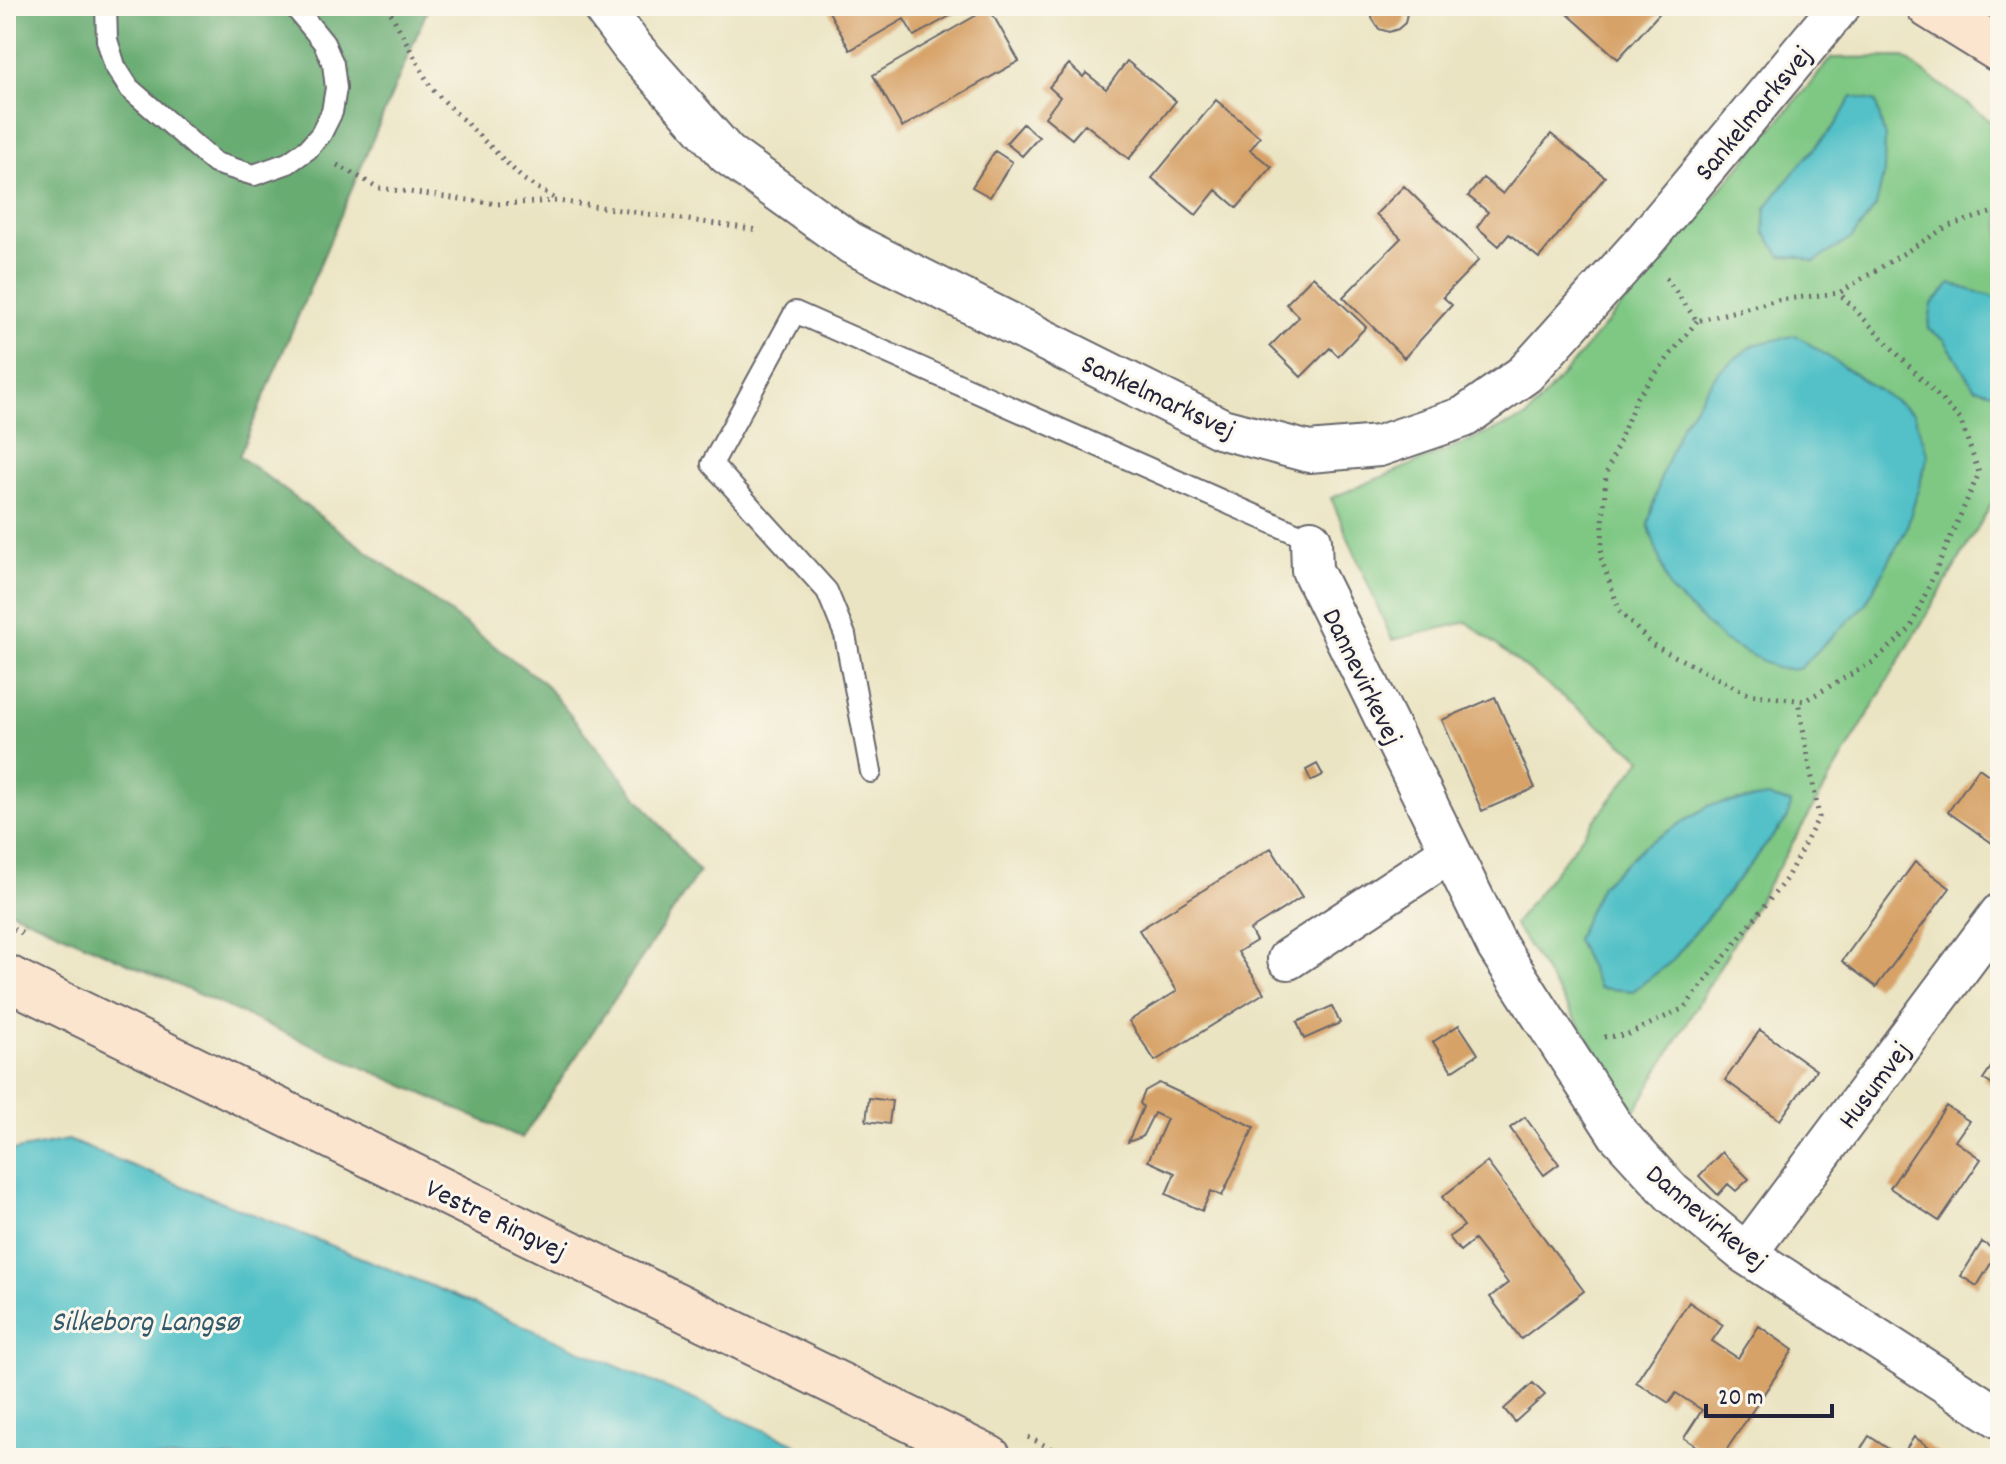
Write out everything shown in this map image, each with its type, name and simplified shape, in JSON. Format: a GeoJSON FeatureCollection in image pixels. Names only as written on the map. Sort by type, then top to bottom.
{"type":"FeatureCollection","features":[{"type":"Feature","properties":{"kind":"main road"},"geometry":{"type":"LineString","coordinates":[[1929,6],[2000,50]]}},
{"type":"Feature","properties":{"kind":"main road","name":"Vestre Ringvej"},"geometry":{"type":"LineString","coordinates":[[6,977],[989,1458]]}},
{"type":"Feature","properties":{"kind":"street","name":"Sankelmarksvej"},"geometry":{"type":"LineString","coordinates":[[602,6],[633,48],[727,154],[852,244],[1222,429],[1309,452],[1379,446],[1464,417],[1525,374],[1642,244],[1840,6]]}},
{"type":"Feature","properties":{"kind":"street","name":"Dannevirkevej"},"geometry":{"type":"LineString","coordinates":[[1311,540],[1312,570],[1497,946],[1618,1134],[1672,1193],[1746,1254],[2000,1418]]}},
{"type":"Feature","properties":{"kind":"street"},"geometry":{"type":"LineString","coordinates":[[1288,959],[1449,853]]}},
{"type":"Feature","properties":{"kind":"street","name":"Husumvej"},"geometry":{"type":"LineString","coordinates":[[1746,1254],[2000,914]]}},
{"type":"Feature","properties":{"kind":"lane"},"geometry":{"type":"LineString","coordinates":[[106,6],[107,40],[115,66],[129,88],[215,163],[254,175],[288,163],[308,149],[321,134],[332,112],[336,88],[333,64],[324,43],[294,6]]}},
{"type":"Feature","properties":{"kind":"lane"},"geometry":{"type":"LineString","coordinates":[[871,772],[845,635],[827,591],[712,464],[795,312],[1311,540]]}},
{"type":"Feature","properties":{"kind":"path"},"geometry":{"type":"LineString","coordinates":[[387,6],[431,88],[523,179],[558,201]]}},
{"type":"Feature","properties":{"kind":"path"},"geometry":{"type":"LineString","coordinates":[[308,149],[379,188],[497,204],[558,201],[759,230]]}},
{"type":"Feature","properties":{"kind":"path"},"geometry":{"type":"LineString","coordinates":[[1839,293],[1960,419],[1979,473],[1910,629],[1873,662],[1804,701],[1748,694],[1653,645],[1620,612],[1601,558],[1606,474],[1637,397],[1697,321],[1778,300],[1839,293],[1948,226],[2000,210]]}},
{"type":"Feature","properties":{"kind":"path"},"geometry":{"type":"LineString","coordinates":[[1642,244],[1697,321]]}},
{"type":"Feature","properties":{"kind":"path"},"geometry":{"type":"LineString","coordinates":[[1557,1042],[1627,1035],[1684,1008],[1786,879],[1819,817],[1798,700]]}},
{"type":"Feature","properties":{"kind":"green space"},"geometry":{"type":"Polygon","coordinates":[[[6,6],[429,6],[239,456],[544,683],[699,872],[522,1138],[6,909],[6,6]]]}},
{"type":"Feature","properties":{"kind":"green space"},"geometry":{"type":"Polygon","coordinates":[[[1903,57],[2000,128],[2000,490],[1635,1111],[1514,924],[1642,759],[1467,622],[1392,640],[1331,498],[1527,417],[1832,58],[1903,57]]]}},
{"type":"Feature","properties":{"kind":"water"},"geometry":{"type":"Polygon","coordinates":[[[1852,96],[1876,102],[1885,138],[1884,172],[1876,206],[1852,238],[1814,262],[1801,257],[1781,256],[1764,232],[1766,208],[1837,123],[1852,96]]]}},
{"type":"Feature","properties":{"kind":"water"},"geometry":{"type":"Polygon","coordinates":[[[1951,284],[2000,299],[2000,394],[1974,387],[1944,339],[1928,329],[1932,304],[1951,284]]]}},
{"type":"Feature","properties":{"kind":"water"},"geometry":{"type":"Polygon","coordinates":[[[1796,335],[1914,414],[1928,456],[1906,530],[1865,605],[1799,669],[1776,668],[1724,641],[1670,590],[1648,524],[1662,474],[1681,426],[1718,372],[1753,345],[1796,335]]]}},
{"type":"Feature","properties":{"kind":"water"},"geometry":{"type":"Polygon","coordinates":[[[1769,797],[1790,803],[1788,818],[1672,961],[1633,991],[1599,988],[1576,939],[1601,885],[1644,846],[1710,805],[1769,797]]]}},
{"type":"Feature","properties":{"kind":"water","name":"Silkeborg Langsø"},"geometry":{"type":"Polygon","coordinates":[[[68,1140],[434,1287],[794,1443],[809,1458],[6,1458],[6,1152],[68,1140]]]}},
{"type":"Feature","properties":{"kind":"building"},"geometry":{"type":"Polygon","coordinates":[[[956,6],[959,11],[914,36],[904,19],[850,50],[827,8],[956,6]]]}},
{"type":"Feature","properties":{"kind":"building"},"geometry":{"type":"Polygon","coordinates":[[[1374,6],[1404,6],[1407,13],[1405,23],[1389,32],[1379,29],[1372,18],[1374,6]]]}},
{"type":"Feature","properties":{"kind":"building"},"geometry":{"type":"Polygon","coordinates":[[[1666,6],[1618,59],[1561,8],[1666,6]]]}},
{"type":"Feature","properties":{"kind":"building"},"geometry":{"type":"Polygon","coordinates":[[[989,8],[1019,61],[902,127],[873,75],[989,8]]]}},
{"type":"Feature","properties":{"kind":"building"},"geometry":{"type":"Polygon","coordinates":[[[1127,61],[1176,101],[1129,159],[1085,124],[1072,139],[1045,117],[1060,97],[1049,87],[1069,64],[1083,77],[1086,73],[1106,89],[1127,61]]]}},
{"type":"Feature","properties":{"kind":"building"},"geometry":{"type":"Polygon","coordinates":[[[1216,100],[1260,137],[1250,150],[1272,167],[1237,208],[1216,190],[1196,215],[1152,178],[1216,100]]]}},
{"type":"Feature","properties":{"kind":"building"},"geometry":{"type":"Polygon","coordinates":[[[1023,124],[1039,137],[1022,156],[1006,143],[1023,124]]]}},
{"type":"Feature","properties":{"kind":"building"},"geometry":{"type":"Polygon","coordinates":[[[1551,134],[1605,177],[1539,258],[1509,234],[1499,246],[1477,227],[1488,212],[1468,196],[1483,178],[1503,194],[1551,134]]]}},
{"type":"Feature","properties":{"kind":"building"},"geometry":{"type":"Polygon","coordinates":[[[995,151],[1012,162],[990,197],[972,187],[995,151]]]}},
{"type":"Feature","properties":{"kind":"building"},"geometry":{"type":"Polygon","coordinates":[[[1404,186],[1479,260],[1443,297],[1452,305],[1404,358],[1343,297],[1401,238],[1376,214],[1404,186]]]}},
{"type":"Feature","properties":{"kind":"building"},"geometry":{"type":"Polygon","coordinates":[[[1313,276],[1366,327],[1338,356],[1330,348],[1301,377],[1270,346],[1299,317],[1286,304],[1313,276]]]}},
{"type":"Feature","properties":{"kind":"building"},"geometry":{"type":"Polygon","coordinates":[[[1495,697],[1535,788],[1482,811],[1442,720],[1495,697]]]}},
{"type":"Feature","properties":{"kind":"building"},"geometry":{"type":"Polygon","coordinates":[[[1317,764],[1323,775],[1311,781],[1306,770],[1317,764]]]}},
{"type":"Feature","properties":{"kind":"building"},"geometry":{"type":"Polygon","coordinates":[[[1979,768],[2000,783],[2000,837],[1995,845],[1948,812],[1979,768]]]}},
{"type":"Feature","properties":{"kind":"building"},"geometry":{"type":"Polygon","coordinates":[[[1271,848],[1302,897],[1250,930],[1256,941],[1238,952],[1264,993],[1155,1061],[1129,1021],[1177,991],[1139,930],[1271,848]]]}},
{"type":"Feature","properties":{"kind":"building"},"geometry":{"type":"Polygon","coordinates":[[[1915,862],[1950,888],[1876,987],[1842,961],[1915,862]]]}},
{"type":"Feature","properties":{"kind":"building"},"geometry":{"type":"Polygon","coordinates":[[[1332,1006],[1340,1023],[1304,1039],[1297,1022],[1332,1006]]]}},
{"type":"Feature","properties":{"kind":"building"},"geometry":{"type":"Polygon","coordinates":[[[1459,1025],[1478,1054],[1452,1071],[1433,1042],[1459,1025]]]}},
{"type":"Feature","properties":{"kind":"building"},"geometry":{"type":"Polygon","coordinates":[[[1760,1030],[1816,1070],[1780,1120],[1725,1080],[1760,1030]]]}},
{"type":"Feature","properties":{"kind":"building"},"geometry":{"type":"Polygon","coordinates":[[[2000,1054],[2000,1090],[1983,1079],[2000,1054]]]}},
{"type":"Feature","properties":{"kind":"building"},"geometry":{"type":"Polygon","coordinates":[[[1159,1083],[1254,1127],[1222,1196],[1211,1191],[1202,1211],[1166,1194],[1175,1173],[1148,1161],[1167,1119],[1154,1113],[1142,1137],[1128,1142],[1143,1107],[1140,1103],[1145,1091],[1159,1083]]]}},
{"type":"Feature","properties":{"kind":"building"},"geometry":{"type":"Polygon","coordinates":[[[869,1098],[892,1101],[889,1124],[866,1121],[869,1098]]]}},
{"type":"Feature","properties":{"kind":"building"},"geometry":{"type":"Polygon","coordinates":[[[1946,1106],[1969,1121],[1955,1141],[1981,1159],[1939,1221],[1890,1188],[1946,1106]]]}},
{"type":"Feature","properties":{"kind":"building"},"geometry":{"type":"Polygon","coordinates":[[[1525,1117],[1559,1164],[1544,1175],[1510,1128],[1525,1117]]]}},
{"type":"Feature","properties":{"kind":"building"},"geometry":{"type":"Polygon","coordinates":[[[1722,1152],[1749,1179],[1736,1191],[1728,1184],[1718,1195],[1699,1176],[1722,1152]]]}},
{"type":"Feature","properties":{"kind":"building"},"geometry":{"type":"Polygon","coordinates":[[[1487,1162],[1584,1291],[1521,1339],[1490,1297],[1508,1283],[1474,1240],[1460,1251],[1449,1237],[1464,1226],[1442,1197],[1487,1162]]]}},
{"type":"Feature","properties":{"kind":"building"},"geometry":{"type":"Polygon","coordinates":[[[1982,1242],[1998,1252],[1977,1286],[1961,1276],[1982,1242]]]}},
{"type":"Feature","properties":{"kind":"building"},"geometry":{"type":"Polygon","coordinates":[[[1689,1302],[1723,1325],[1712,1341],[1738,1358],[1759,1326],[1793,1350],[1721,1458],[1715,1458],[1684,1438],[1702,1410],[1676,1393],[1669,1403],[1636,1382],[1689,1302]]]}},
{"type":"Feature","properties":{"kind":"building"},"geometry":{"type":"Polygon","coordinates":[[[1533,1383],[1545,1395],[1515,1422],[1504,1409],[1533,1383]]]}},
{"type":"Feature","properties":{"kind":"building"},"geometry":{"type":"Polygon","coordinates":[[[1869,1436],[1901,1457],[1914,1437],[1946,1458],[1855,1458],[1869,1436]]]}}]}
